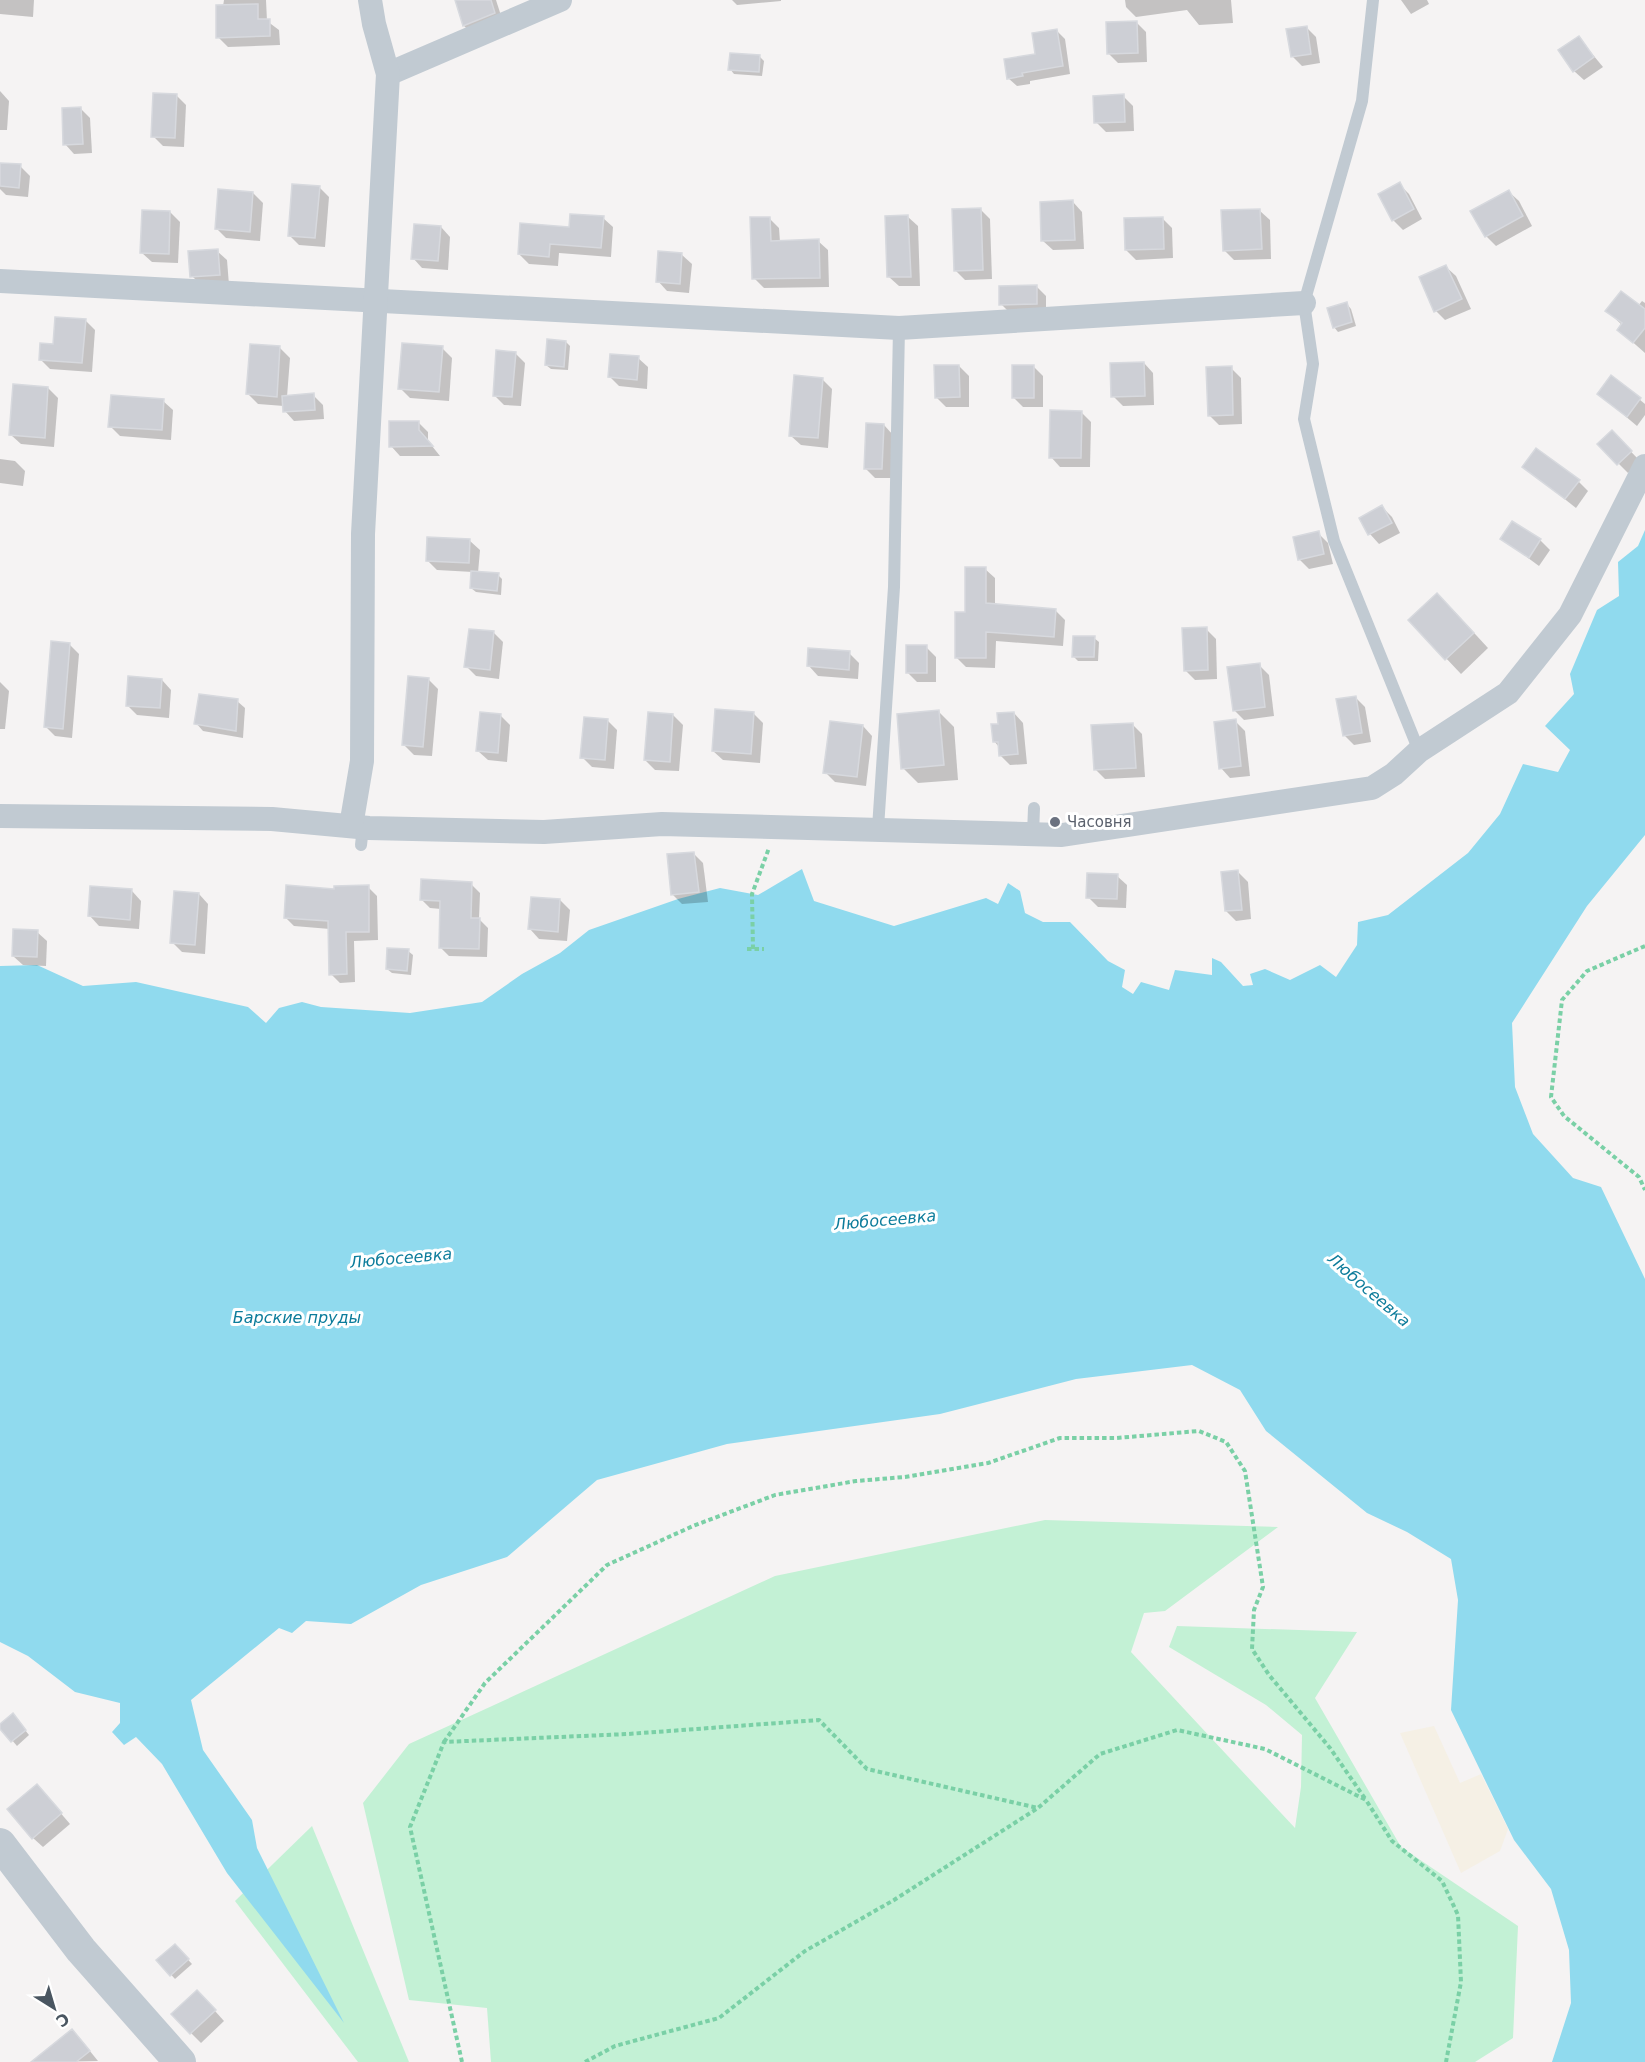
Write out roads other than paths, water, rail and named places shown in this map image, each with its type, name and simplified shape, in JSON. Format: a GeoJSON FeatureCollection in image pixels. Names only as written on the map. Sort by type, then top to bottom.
{"type":"FeatureCollection","features":[{"type":"Feature","properties":{"kind":"street"},"geometry":{"type":"LineString","coordinates":[[358,833],[362,761],[363,534],[388,75],[370,0]]}},
{"type":"Feature","properties":{"kind":"street"},"geometry":{"type":"LineString","coordinates":[[388,75],[560,0]]}},
{"type":"Feature","properties":{"kind":"street"},"geometry":{"type":"LineString","coordinates":[[0,281],[899,328],[1304,303]]}},
{"type":"Feature","properties":{"kind":"street"},"geometry":{"type":"LineString","coordinates":[[0,816],[272,819],[358,833],[544,832],[662,824],[878,828],[1062,835],[1372,788],[1394,774],[1419,751],[1508,693],[1570,615],[1645,466]]}},
{"type":"Feature","properties":{"kind":"street"},"geometry":{"type":"LineString","coordinates":[[0,1844],[81,1950],[180,2062]]}},
{"type":"Feature","properties":{"kind":"lane"},"geometry":{"type":"LineString","coordinates":[[1373,0],[1362,101],[1304,303],[1313,364],[1304,420],[1334,542],[1419,751]]}},
{"type":"Feature","properties":{"kind":"lane"},"geometry":{"type":"LineString","coordinates":[[878,828],[894,587],[899,328]]}},
{"type":"Feature","properties":{"kind":"lane"},"geometry":{"type":"LineString","coordinates":[[1033,834],[1034,808]]}},
{"type":"Feature","properties":{"kind":"water","name":"Барские пруды"},"geometry":{"type":"Polygon","coordinates":[[[1645,530],[1645,835],[1587,906],[1512,1023],[1515,1087],[1533,1134],[1573,1178],[1601,1187],[1645,1279],[1645,2062],[1552,2062],[1571,2003],[1569,1950],[1551,1889],[1514,1840],[1451,1710],[1458,1600],[1451,1559],[1407,1532],[1367,1513],[1266,1431],[1240,1390],[1192,1365],[1076,1379],[940,1414],[727,1444],[597,1480],[507,1557],[421,1585],[351,1624],[306,1621],[292,1633],[279,1628],[191,1700],[203,1750],[252,1820],[257,1848],[344,2023],[227,1873],[162,1764],[136,1737],[124,1745],[112,1732],[120,1723],[120,1703],[75,1692],[28,1656],[0,1642],[0,966],[37,965],[83,986],[136,982],[248,1007],[266,1023],[279,1008],[302,1002],[321,1007],[410,1013],[482,1002],[522,974],[560,953],[589,930],[678,899],[720,888],[758,895],[802,869],[814,901],[894,926],[986,898],[998,904],[1008,883],[1020,891],[1025,913],[1043,922],[1070,922],[1108,961],[1125,970],[1122,987],[1133,994],[1141,982],[1169,990],[1175,970],[1212,975],[1212,958],[1221,962],[1243,986],[1253,985],[1250,974],[1265,969],[1290,980],[1320,965],[1336,977],[1357,945],[1358,922],[1388,915],[1468,853],[1500,814],[1523,764],[1558,772],[1570,750],[1545,726],[1574,694],[1570,674],[1597,610],[1619,596],[1618,562],[1638,546],[1645,530]]]}},
{"type":"Feature","properties":{"kind":"place","name":"Часовня"},"geometry":{"type":"Point","coordinates":[1055,822]}},
{"type":"Feature","properties":{"kind":"water label","name":"Любосеевка"},"geometry":{"type":"Point","coordinates":[885,1220]}},
{"type":"Feature","properties":{"kind":"water label","name":"Любосеевка"},"geometry":{"type":"Point","coordinates":[401,1258]}},
{"type":"Feature","properties":{"kind":"water label","name":"Любосеевка"},"geometry":{"type":"Point","coordinates":[1369,1290]}}]}
